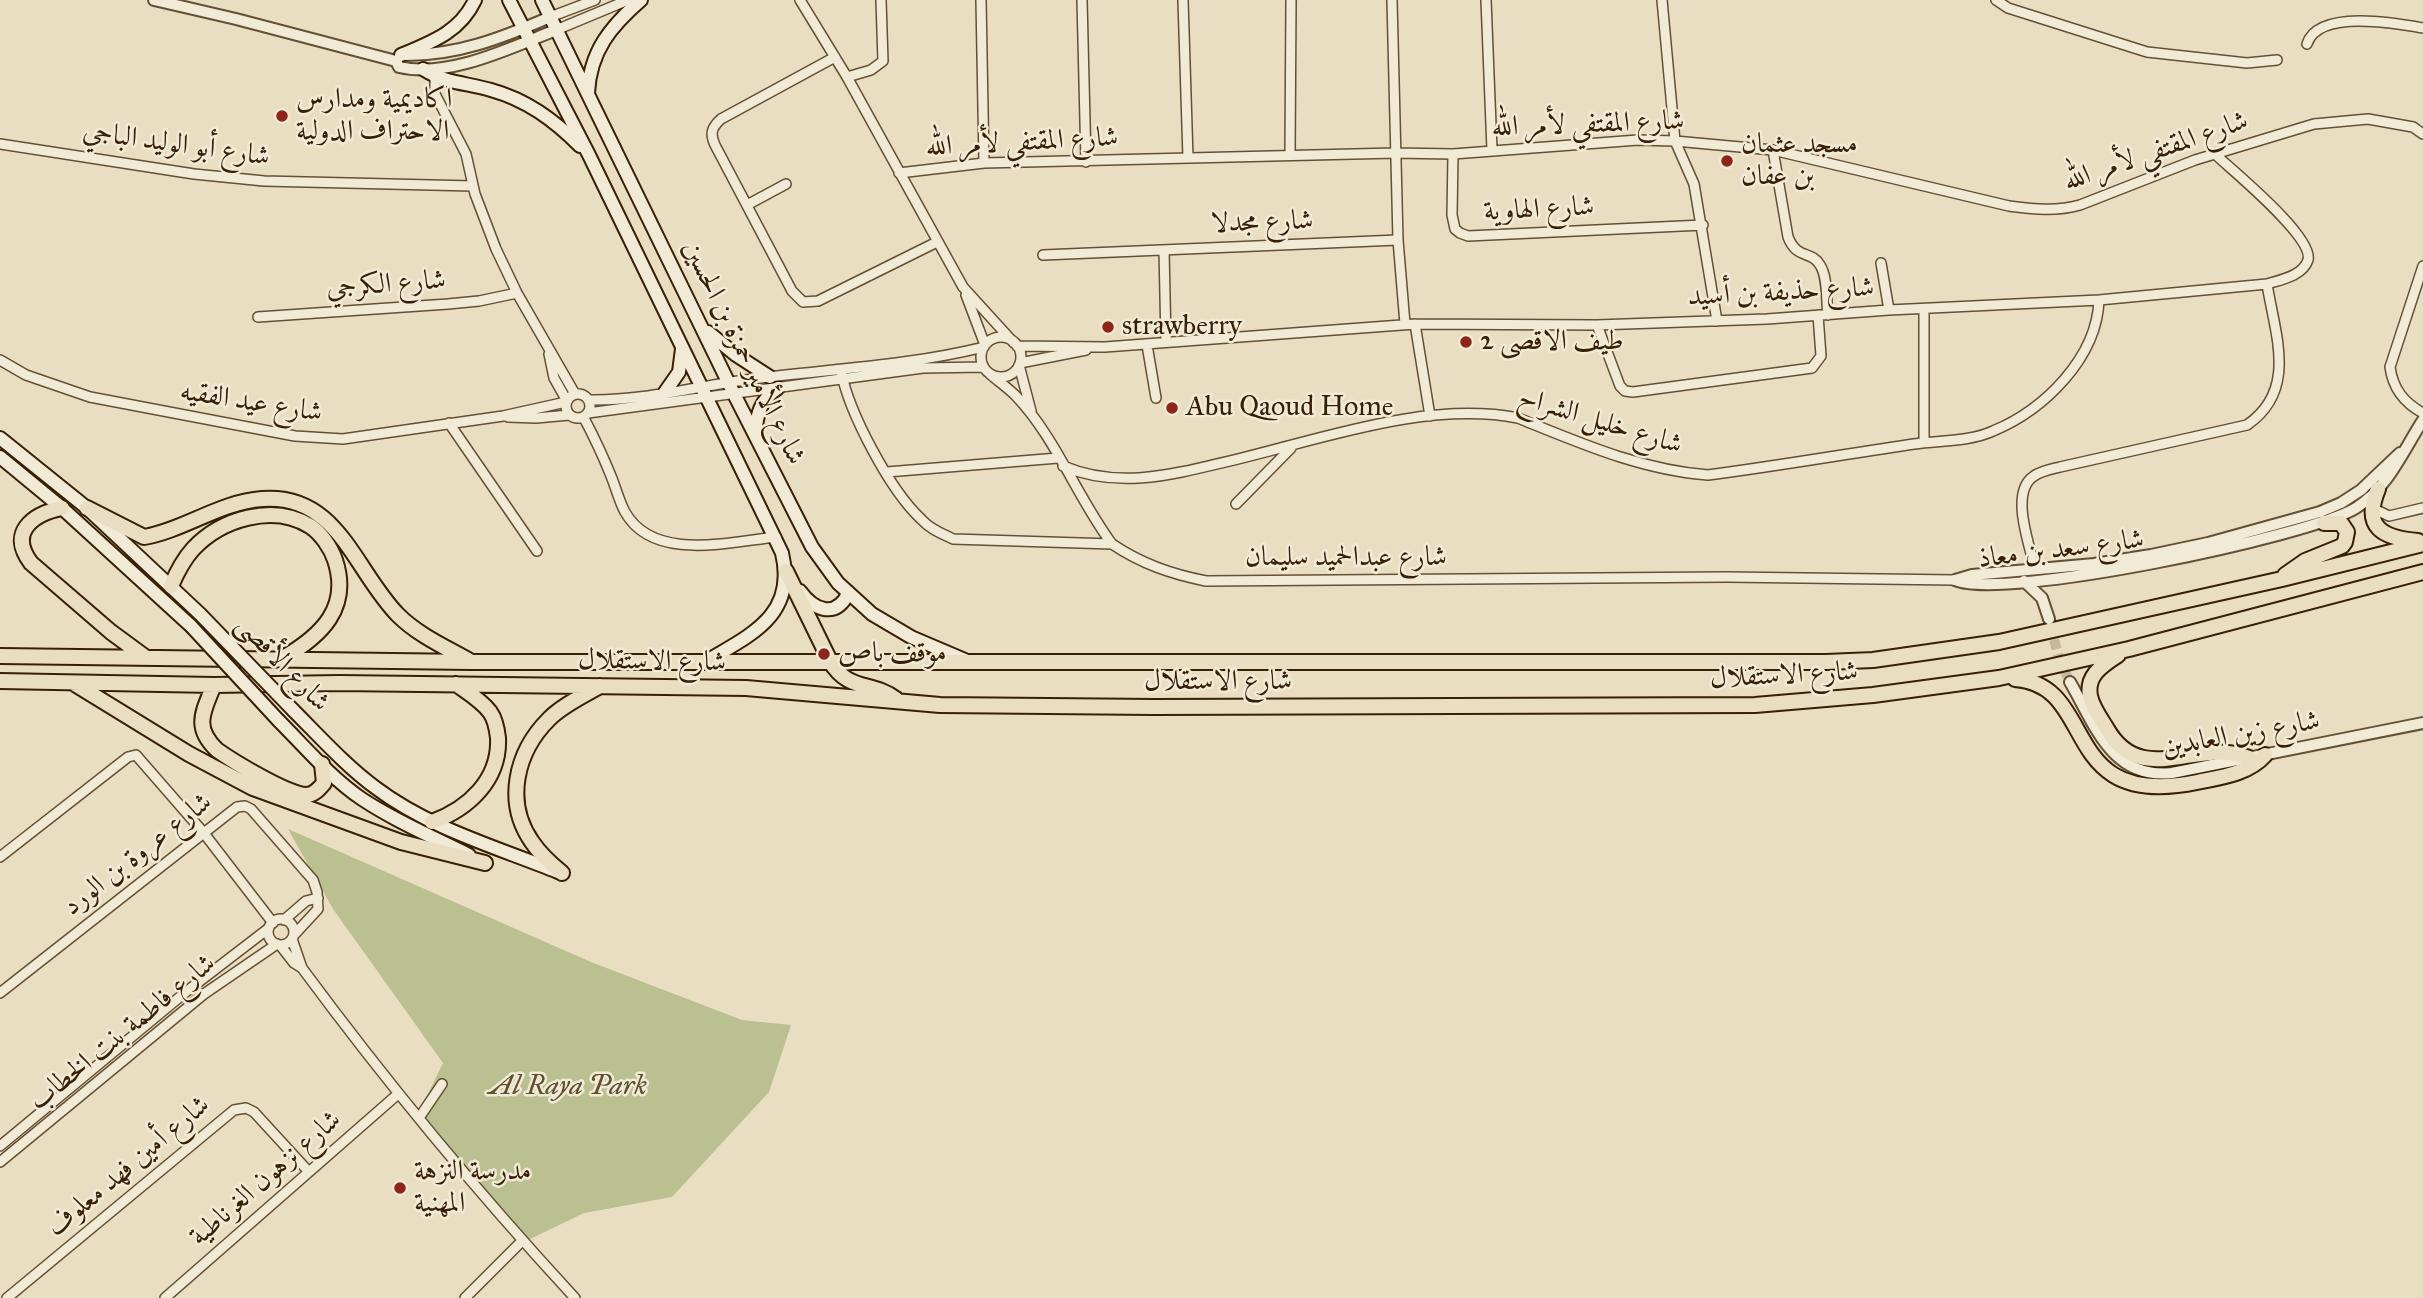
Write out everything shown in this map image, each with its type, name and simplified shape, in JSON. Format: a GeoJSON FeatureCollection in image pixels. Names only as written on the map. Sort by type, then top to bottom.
{"type":"FeatureCollection","features":[{"type":"Feature","properties":{"kind":"highway"},"geometry":{"type":"LineString","coordinates":[[2378,489],[2372,508],[2376,526],[2385,535],[2423,542]]}},
{"type":"Feature","properties":{"kind":"highway"},"geometry":{"type":"LineString","coordinates":[[87,508],[144,537],[247,501],[281,499],[298,502],[314,510],[336,530],[402,619],[420,634],[471,662]]}},
{"type":"Feature","properties":{"kind":"highway"},"geometry":{"type":"LineString","coordinates":[[62,508],[45,511],[29,522],[23,533],[24,554],[101,624],[145,657]]}},
{"type":"Feature","properties":{"kind":"highway"},"geometry":{"type":"LineString","coordinates":[[171,586],[180,566],[192,550],[207,536],[228,525],[249,517],[272,514],[292,518],[312,527],[326,541],[334,557],[340,590],[334,614],[321,630],[305,645],[281,659]]}},
{"type":"Feature","properties":{"kind":"highway"},"geometry":{"type":"LineString","coordinates":[[2282,579],[2305,561],[2346,542],[2347,532],[2342,523],[2324,523]]}},
{"type":"Feature","properties":{"kind":"highway","name":"شارع الاستقلال"},"geometry":{"type":"LineString","coordinates":[[0,656],[471,662],[1739,663],[1873,660],[1999,642],[2282,579],[2423,542]]}},
{"type":"Feature","properties":{"kind":"highway"},"geometry":{"type":"LineString","coordinates":[[786,571],[839,674],[850,682],[887,692],[900,702]]}},
{"type":"Feature","properties":{"kind":"highway","name":"شارع الاستقلال"},"geometry":{"type":"LineString","coordinates":[[0,681],[746,688],[940,705],[1755,705],[1873,695],[1999,678],[2129,649],[2423,572]]}},
{"type":"Feature","properties":{"kind":"highway"},"geometry":{"type":"LineString","coordinates":[[1083,663],[1096,648]]}},
{"type":"Feature","properties":{"kind":"highway"},"geometry":{"type":"LineString","coordinates":[[2129,649],[2097,670],[2090,684],[2094,707],[2121,748],[2136,757],[2153,760],[2219,752],[2249,758]]}},
{"type":"Feature","properties":{"kind":"highway"},"geometry":{"type":"LineString","coordinates":[[1999,678],[2027,680],[2048,689],[2059,700],[2097,762],[2116,777],[2138,786],[2162,788],[2209,780],[2243,771],[2265,755]]}},
{"type":"Feature","properties":{"kind":"highway"},"geometry":{"type":"LineString","coordinates":[[74,683],[189,754],[253,788],[401,842],[485,863]]}},
{"type":"Feature","properties":{"kind":"highway"},"geometry":{"type":"LineString","coordinates":[[432,822],[449,816],[471,800],[489,778],[497,758],[497,729],[492,714],[456,684]]}},
{"type":"Feature","properties":{"kind":"highway"},"geometry":{"type":"LineString","coordinates":[[214,685],[202,713],[202,725],[210,743],[217,750],[287,789],[307,795],[314,794],[324,783],[322,764]]}},
{"type":"Feature","properties":{"kind":"highway"},"geometry":{"type":"LineString","coordinates":[[562,873],[542,856],[522,826],[515,801],[518,771],[535,735],[550,718],[601,685]]}},
{"type":"Feature","properties":{"kind":"main road"},"geometry":{"type":"LineString","coordinates":[[399,58],[450,32],[464,19],[475,0]]}},
{"type":"Feature","properties":{"kind":"main road","name":"شارع الأمير حمزة بن الحسين"},"geometry":{"type":"LineString","coordinates":[[509,0],[589,155],[782,553],[786,571],[782,598],[772,617],[754,632],[705,662]]}},
{"type":"Feature","properties":{"kind":"main road","name":"شارع الأمير حمزة بن الحسين"},"geometry":{"type":"LineString","coordinates":[[542,0],[812,547],[848,594],[872,614],[897,631],[970,662]]}},
{"type":"Feature","properties":{"kind":"main road"},"geometry":{"type":"LineString","coordinates":[[588,93],[593,60],[603,39],[641,0]]}},
{"type":"Feature","properties":{"kind":"main road"},"geometry":{"type":"LineString","coordinates":[[423,69],[435,77],[499,92],[524,103],[552,120],[589,155]]}},
{"type":"Feature","properties":{"kind":"main road"},"geometry":{"type":"LineString","coordinates":[[705,329],[774,382],[759,408],[755,435]]}},
{"type":"Feature","properties":{"kind":"main road"},"geometry":{"type":"LineString","coordinates":[[664,392],[679,372],[682,345]]}},
{"type":"Feature","properties":{"kind":"main road","name":"شارع الأقصى"},"geometry":{"type":"LineString","coordinates":[[0,438],[87,508],[171,586],[349,766],[377,789],[432,822],[562,873]]}},
{"type":"Feature","properties":{"kind":"main road","name":"شارع الأقصى"},"geometry":{"type":"LineString","coordinates":[[0,457],[62,508],[191,625],[279,721],[354,792],[388,815],[485,863]]}},
{"type":"Feature","properties":{"kind":"main road"},"geometry":{"type":"LineString","coordinates":[[786,571],[805,598],[818,608],[834,608],[843,602],[848,594]]}},
{"type":"Feature","properties":{"kind":"street"},"geometry":{"type":"LineString","coordinates":[[154,0],[399,58],[451,52],[526,35]]}},
{"type":"Feature","properties":{"kind":"street"},"geometry":{"type":"LineString","coordinates":[[399,58],[401,67],[423,69],[464,63],[553,23],[595,0]]}},
{"type":"Feature","properties":{"kind":"street"},"geometry":{"type":"LineString","coordinates":[[553,23],[628,0]]}},
{"type":"Feature","properties":{"kind":"street"},"geometry":{"type":"LineString","coordinates":[[800,0],[847,77],[963,287],[985,346],[981,357],[987,370],[1014,394],[1032,416],[1097,524],[1112,544]]}},
{"type":"Feature","properties":{"kind":"street"},"geometry":{"type":"LineString","coordinates":[[847,77],[871,69],[883,61],[881,0]]}},
{"type":"Feature","properties":{"kind":"street"},"geometry":{"type":"LineString","coordinates":[[981,0],[984,163]]}},
{"type":"Feature","properties":{"kind":"street"},"geometry":{"type":"LineString","coordinates":[[1082,0],[1086,162]]}},
{"type":"Feature","properties":{"kind":"street"},"geometry":{"type":"LineString","coordinates":[[1183,0],[1188,158]]}},
{"type":"Feature","properties":{"kind":"street"},"geometry":{"type":"LineString","coordinates":[[1290,155],[1291,0]]}},
{"type":"Feature","properties":{"kind":"street"},"geometry":{"type":"LineString","coordinates":[[1392,0],[1398,240],[1410,324],[1430,415]]}},
{"type":"Feature","properties":{"kind":"street"},"geometry":{"type":"LineString","coordinates":[[1486,0],[1492,150]]}},
{"type":"Feature","properties":{"kind":"street"},"geometry":{"type":"LineString","coordinates":[[1662,0],[1675,141],[1694,184],[1717,321]]}},
{"type":"Feature","properties":{"kind":"street"},"geometry":{"type":"LineString","coordinates":[[1996,0],[2008,8],[2147,52],[2247,63],[2277,60]]}},
{"type":"Feature","properties":{"kind":"street"},"geometry":{"type":"LineString","coordinates":[[2307,44],[2310,35],[2317,29],[2353,22],[2378,20],[2423,28]]}},
{"type":"Feature","properties":{"kind":"street"},"geometry":{"type":"LineString","coordinates":[[835,57],[715,124],[711,137],[792,291],[803,302],[818,301],[937,242]]}},
{"type":"Feature","properties":{"kind":"street"},"geometry":{"type":"LineString","coordinates":[[435,77],[435,94],[466,154],[473,186],[496,249],[549,352],[575,394]]}},
{"type":"Feature","properties":{"kind":"street","name":"شارع المقتفي لأمر الله"},"geometry":{"type":"LineString","coordinates":[[899,173],[984,163],[1290,155],[1452,154],[1638,140],[1675,141],[1773,150],[2008,206],[2062,210],[2155,174],[2314,124],[2368,119],[2413,127],[2423,134]]}},
{"type":"Feature","properties":{"kind":"street","name":"شارع أبو الوليد الباجي"},"geometry":{"type":"LineString","coordinates":[[0,144],[194,174],[264,181],[473,186]]}},
{"type":"Feature","properties":{"kind":"street"},"geometry":{"type":"LineString","coordinates":[[1597,325],[1620,386],[1625,391],[1812,368],[1821,356],[1821,266],[1814,258],[1799,254],[1792,247],[1773,150]]}},
{"type":"Feature","properties":{"kind":"street","name":"شارع الهاوية"},"geometry":{"type":"LineString","coordinates":[[1452,154],[1453,222],[1460,233],[1468,236],[1703,225]]}},
{"type":"Feature","properties":{"kind":"street","name":"شارع حذيفة بن أسيد"},"geometry":{"type":"LineString","coordinates":[[1016,344],[1105,347],[1410,324],[1597,325],[1717,321],[2099,300],[2267,284],[2286,279],[2301,271],[2308,260],[2308,251],[2295,229],[2216,155]]}},
{"type":"Feature","properties":{"kind":"street"},"geometry":{"type":"LineString","coordinates":[[747,205],[786,184]]}},
{"type":"Feature","properties":{"kind":"street","name":"شارع مجدلا"},"geometry":{"type":"LineString","coordinates":[[1043,255],[1398,240]]}},
{"type":"Feature","properties":{"kind":"street"},"geometry":{"type":"LineString","coordinates":[[1164,250],[1166,342]]}},
{"type":"Feature","properties":{"kind":"street"},"geometry":{"type":"LineString","coordinates":[[1881,263],[1889,310]]}},
{"type":"Feature","properties":{"kind":"street"},"geometry":{"type":"LineString","coordinates":[[2423,266],[2390,368],[2398,392],[2409,406],[2423,413]]}},
{"type":"Feature","properties":{"kind":"street"},"geometry":{"type":"LineString","coordinates":[[2035,569],[2021,505],[2025,484],[2033,476],[2060,467],[2246,425],[2265,409],[2278,386],[2281,368],[2267,284]]}},
{"type":"Feature","properties":{"kind":"street"},"geometry":{"type":"LineString","coordinates":[[963,287],[1016,344],[1032,416]]}},
{"type":"Feature","properties":{"kind":"street","name":"شارع الكرجي"},"geometry":{"type":"LineString","coordinates":[[258,317],[448,304],[517,293]]}},
{"type":"Feature","properties":{"kind":"street","name":"شارع خليل الشراح"},"geometry":{"type":"LineString","coordinates":[[1060,462],[1090,475],[1119,479],[1158,478],[1326,436],[1430,415],[1498,414],[1518,418],[1646,466],[1708,475],[1924,442],[1967,438],[1990,433],[2014,422],[2038,406],[2055,389],[2083,352],[2096,326],[2099,300]]}},
{"type":"Feature","properties":{"kind":"street"},"geometry":{"type":"LineString","coordinates":[[1924,309],[1924,442]]}},
{"type":"Feature","properties":{"kind":"street"},"geometry":{"type":"LineString","coordinates":[[842,375],[926,360],[985,346],[999,338],[1016,344]]}},
{"type":"Feature","properties":{"kind":"street"},"geometry":{"type":"LineString","coordinates":[[1147,345],[1156,398]]}},
{"type":"Feature","properties":{"kind":"street","name":"شارع حذيفة بن أسيد"},"geometry":{"type":"LineString","coordinates":[[1019,364],[1105,347]]}},
{"type":"Feature","properties":{"kind":"street"},"geometry":{"type":"LineString","coordinates":[[549,352],[554,378],[567,402],[566,409],[569,415],[577,419],[646,400],[774,382],[943,366],[987,370],[1003,377],[1015,371],[1019,364]]}},
{"type":"Feature","properties":{"kind":"street","name":"شارع عيد الفقيه"},"geometry":{"type":"LineString","coordinates":[[0,360],[26,376],[90,397],[295,436],[342,439],[503,416],[567,402]]}},
{"type":"Feature","properties":{"kind":"street","name":"شارع عبدالحميد سليمان"},"geometry":{"type":"LineString","coordinates":[[842,375],[864,431],[901,496],[933,530],[953,539],[1112,544],[1133,558],[1171,574],[1206,581],[1727,577],[1955,580]]}},
{"type":"Feature","properties":{"kind":"street"},"geometry":{"type":"LineString","coordinates":[[575,394],[583,395],[589,400],[646,400],[664,392],[704,392]]}},
{"type":"Feature","properties":{"kind":"street"},"geometry":{"type":"LineString","coordinates":[[567,402],[575,394]]}},
{"type":"Feature","properties":{"kind":"street"},"geometry":{"type":"LineString","coordinates":[[586,415],[590,408],[589,400]]}},
{"type":"Feature","properties":{"kind":"street","name":"شارع عيد الفقيه"},"geometry":{"type":"LineString","coordinates":[[503,416],[536,418],[569,415]]}},
{"type":"Feature","properties":{"kind":"street"},"geometry":{"type":"LineString","coordinates":[[586,415],[627,514],[644,533],[660,541],[677,544],[776,537]]}},
{"type":"Feature","properties":{"kind":"street","name":"شارع سعد بن معاذ"},"geometry":{"type":"LineString","coordinates":[[1955,580],[1971,584],[2061,577],[2324,523],[2358,506],[2378,489],[2423,420]]}},
{"type":"Feature","properties":{"kind":"street"},"geometry":{"type":"LineString","coordinates":[[449,423],[537,551]]}},
{"type":"Feature","properties":{"kind":"street"},"geometry":{"type":"LineString","coordinates":[[1236,504],[1293,446]]}},
{"type":"Feature","properties":{"kind":"street","name":"شارع سعد بن معاذ"},"geometry":{"type":"LineString","coordinates":[[1955,580],[1972,575],[2180,553],[2331,508],[2361,490],[2402,451]]}},
{"type":"Feature","properties":{"kind":"street"},"geometry":{"type":"LineString","coordinates":[[887,472],[1060,462]]}},
{"type":"Feature","properties":{"kind":"street"},"geometry":{"type":"LineString","coordinates":[[2372,508],[2384,515],[2393,516],[2423,508]]}},
{"type":"Feature","properties":{"kind":"street"},"geometry":{"type":"LineString","coordinates":[[2385,535],[2393,516]]}},
{"type":"Feature","properties":{"kind":"street"},"geometry":{"type":"LineString","coordinates":[[2045,604],[2051,585],[2061,577]]}},
{"type":"Feature","properties":{"kind":"street"},"geometry":{"type":"LineString","coordinates":[[2024,581],[2038,593],[2045,604],[2049,619]]}},
{"type":"Feature","properties":{"kind":"street","name":"شارع زين العابدين"},"geometry":{"type":"LineString","coordinates":[[2070,682],[2111,752],[2138,771],[2160,775],[2423,723]]}},
{"type":"Feature","properties":{"kind":"street"},"geometry":{"type":"LineString","coordinates":[[0,857],[132,755],[139,757],[204,832],[271,925],[271,939],[302,968],[398,1094],[522,1241],[575,1298]]}},
{"type":"Feature","properties":{"kind":"street","name":"شارع عروة بن الورد"},"geometry":{"type":"LineString","coordinates":[[0,993],[237,807],[251,808],[313,880],[318,898]]}},
{"type":"Feature","properties":{"kind":"street"},"geometry":{"type":"LineString","coordinates":[[271,925],[284,920],[306,901],[318,898],[317,909],[293,937],[279,945]]}},
{"type":"Feature","properties":{"kind":"street"},"geometry":{"type":"LineString","coordinates":[[284,920],[292,925],[302,968]]}},
{"type":"Feature","properties":{"kind":"street","name":"شارع فاطمة بنت الخطاب"},"geometry":{"type":"LineString","coordinates":[[0,1146],[271,925]]}},
{"type":"Feature","properties":{"kind":"street","name":"شارع فاطمة بنت الخطاب"},"geometry":{"type":"LineString","coordinates":[[0,1162],[204,994],[279,945]]}},
{"type":"Feature","properties":{"kind":"street"},"geometry":{"type":"LineString","coordinates":[[419,1118],[442,1084]]}},
{"type":"Feature","properties":{"kind":"street","name":"شارع نزهون الغرناطية"},"geometry":{"type":"LineString","coordinates":[[165,1298],[398,1094]]}},
{"type":"Feature","properties":{"kind":"street","name":"شارع أمين فهد معلوف"},"geometry":{"type":"LineString","coordinates":[[6,1298],[234,1110],[240,1108],[254,1112],[309,1172]]}},
{"type":"Feature","properties":{"kind":"street"},"geometry":{"type":"LineString","coordinates":[[465,1298],[522,1241]]}},
{"type":"Feature","properties":{"kind":"green space","name":"Al Raya Park"},"geometry":{"type":"Polygon","coordinates":[[[288,829],[591,962],[742,1020],[791,1025],[769,1092],[672,1197],[584,1213],[526,1241],[417,1116],[443,1063],[333,909],[288,829]]]}},
{"type":"Feature","properties":{"kind":"tunnel"},"geometry":{"type":"LineString","coordinates":[[2050,625],[2059,658],[2070,682]]}},
{"type":"Feature","properties":{"kind":"place","name":"اكاديمية ومدارس الاحتراف الدولية"},"geometry":{"type":"Point","coordinates":[282,116]}},
{"type":"Feature","properties":{"kind":"place","name":"مسجد عثمان بن عفان"},"geometry":{"type":"Point","coordinates":[1727,161]}},
{"type":"Feature","properties":{"kind":"place","name":"strawberry"},"geometry":{"type":"Point","coordinates":[1108,327]}},
{"type":"Feature","properties":{"kind":"place","name":"طيف الاقصى 2"},"geometry":{"type":"Point","coordinates":[1466,342]}},
{"type":"Feature","properties":{"kind":"place","name":"Abu Qaoud Home"},"geometry":{"type":"Point","coordinates":[1172,408]}},
{"type":"Feature","properties":{"kind":"place","name":"موقف باص"},"geometry":{"type":"Point","coordinates":[824,654]}},
{"type":"Feature","properties":{"kind":"place","name":"مدرسة النزهة المهنية"},"geometry":{"type":"Point","coordinates":[400,1188]}}]}
